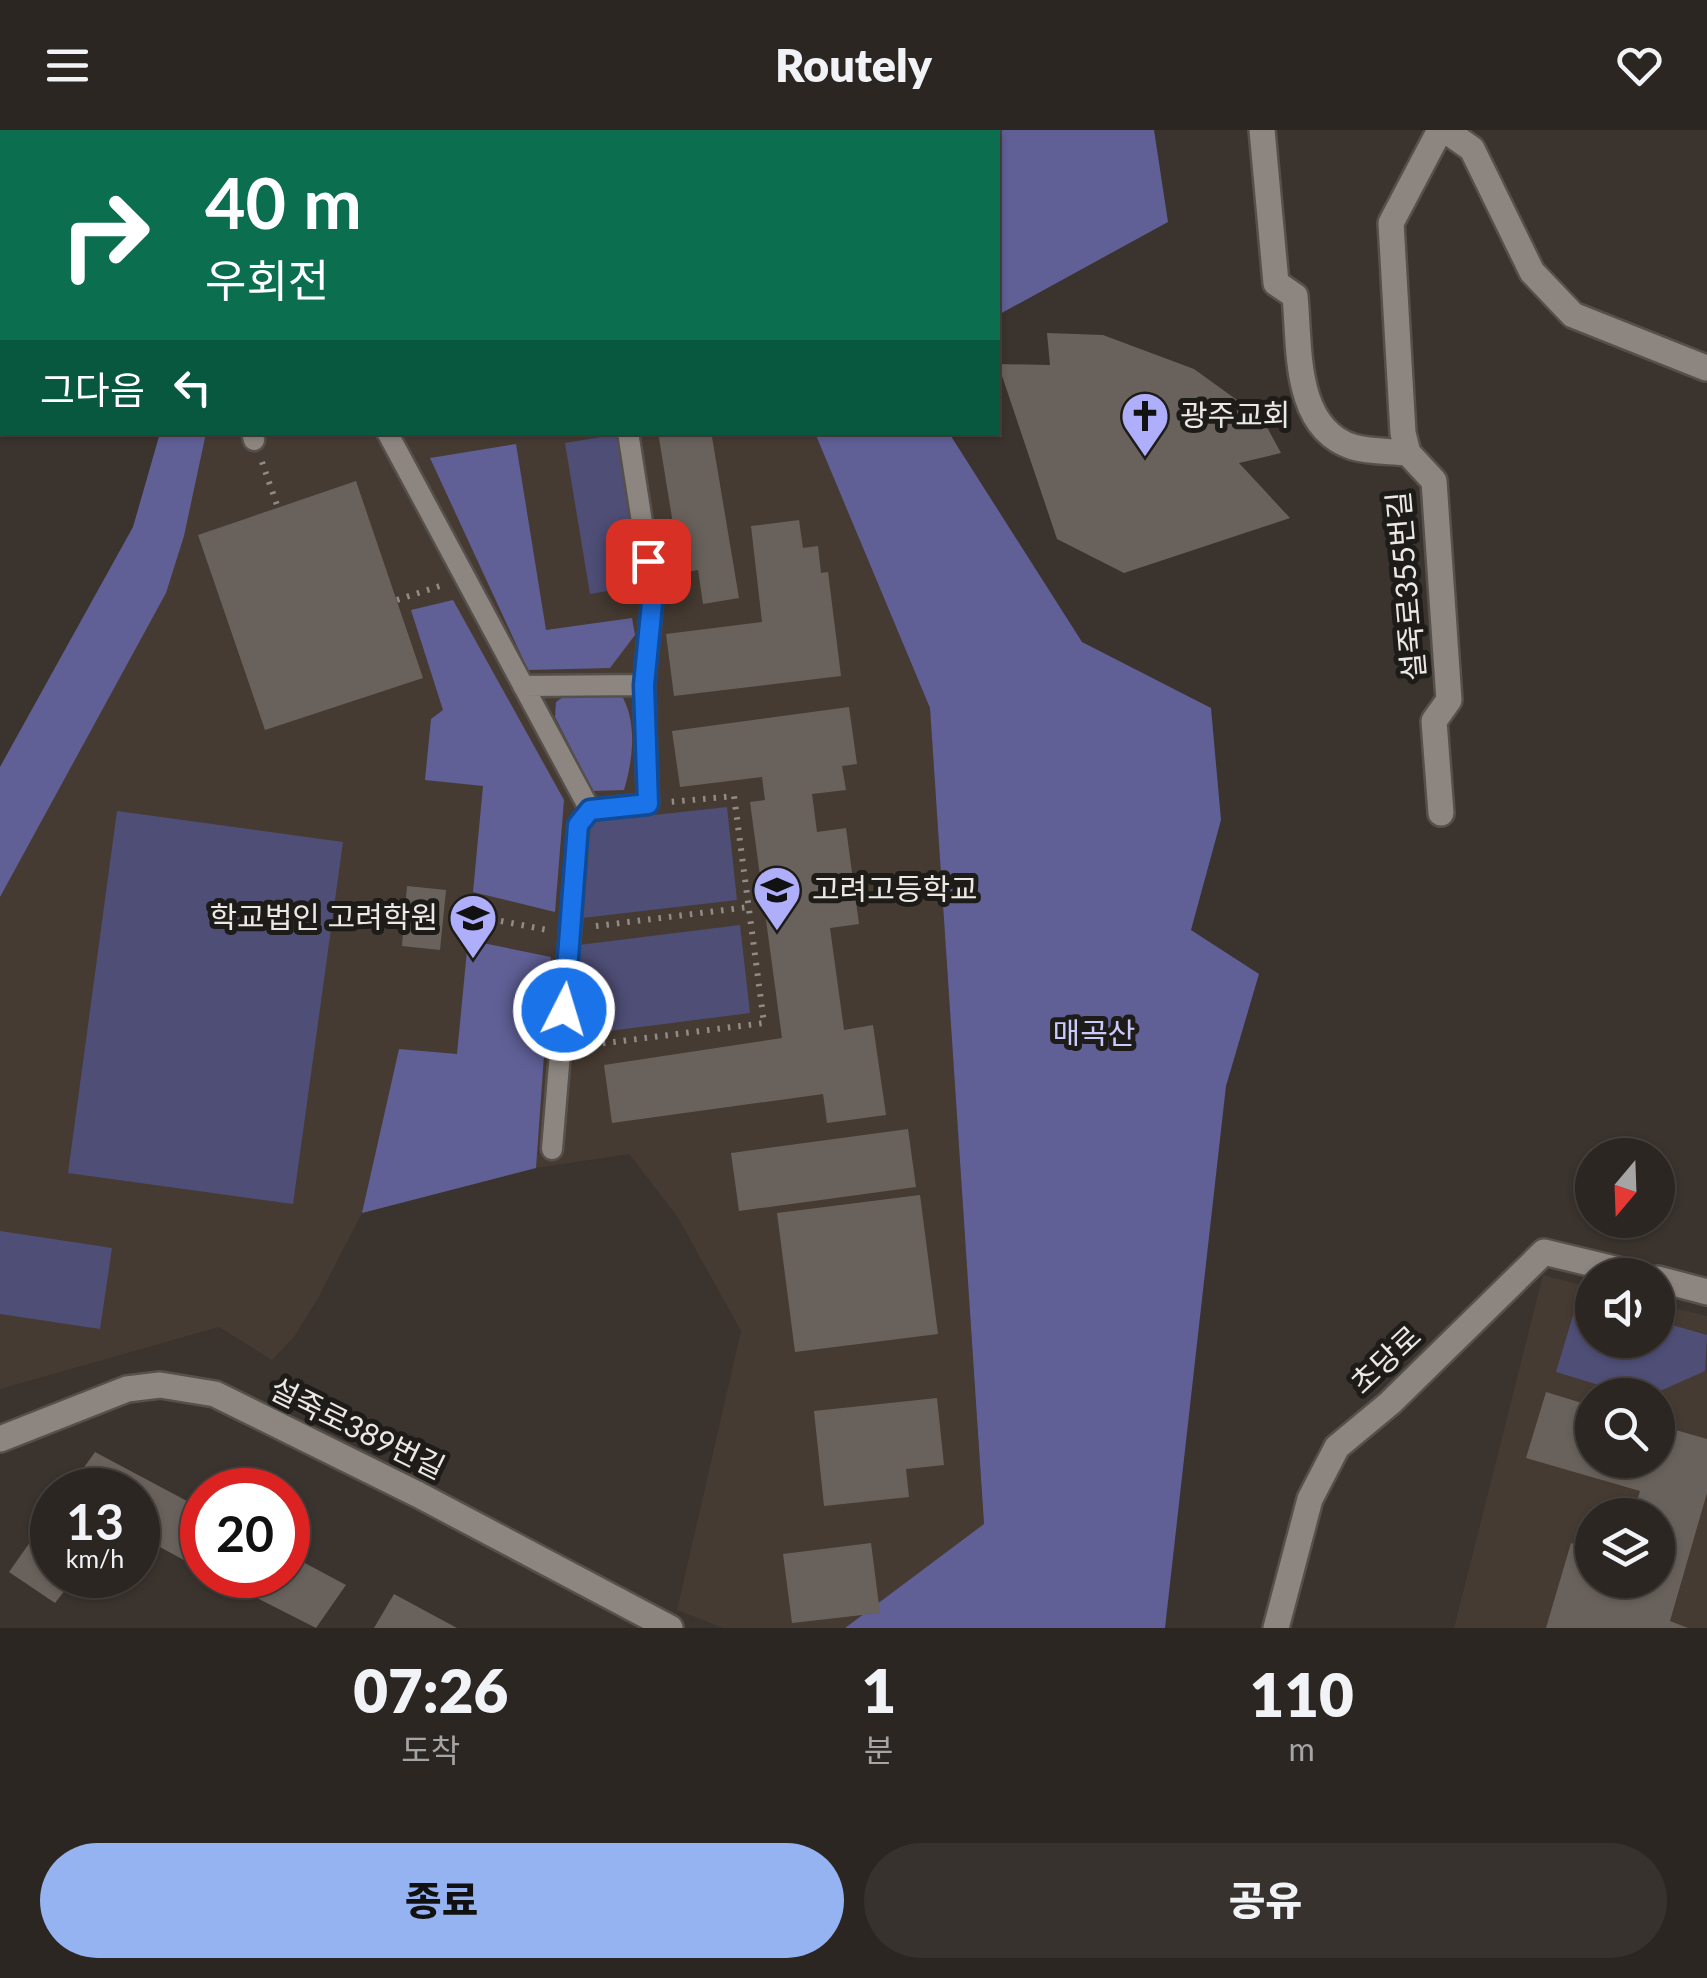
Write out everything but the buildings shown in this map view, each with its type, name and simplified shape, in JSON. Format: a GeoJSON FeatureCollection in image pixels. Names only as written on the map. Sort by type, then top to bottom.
{"type":"FeatureCollection","features":[{"type":"Feature","properties":{"kind":"street"},"geometry":{"type":"LineString","coordinates":[[1262,130],[1276,283],[1294,296],[1310,409],[1322,429],[1353,447],[1408,453]]}},
{"type":"Feature","properties":{"kind":"street"},"geometry":{"type":"LineString","coordinates":[[1443,130],[1472,148],[1532,272],[1573,315],[1706,368]]}},
{"type":"Feature","properties":{"kind":"street","name":"설죽로355번길"},"geometry":{"type":"LineString","coordinates":[[1441,813],[1434,721],[1450,700],[1434,480],[1408,453],[1402,416],[1392,223],[1443,130]]}},
{"type":"Feature","properties":{"kind":"street","name":"초당로"},"geometry":{"type":"LineString","coordinates":[[1276,1628],[1310,1499],[1337,1447],[1390,1403],[1544,1252],[1575,1260]]}},
{"type":"Feature","properties":{"kind":"street"},"geometry":{"type":"LineString","coordinates":[[1675,1284],[1707,1292]]}},
{"type":"Feature","properties":{"kind":"street","name":"설죽로389번길"},"geometry":{"type":"LineString","coordinates":[[0,1439],[126,1389],[160,1385],[215,1394],[419,1494],[670,1628]]}},
{"type":"Feature","properties":{"kind":"lane"},"geometry":{"type":"LineString","coordinates":[[389,435],[590,810]]}},
{"type":"Feature","properties":{"kind":"lane"},"geometry":{"type":"LineString","coordinates":[[552,1149],[578,825],[590,810],[648,804],[644,685],[653,593],[628,435]]}},
{"type":"Feature","properties":{"kind":"lane"},"geometry":{"type":"LineString","coordinates":[[523,686],[644,685]]}},
{"type":"Feature","properties":{"kind":"path"},"geometry":{"type":"LineString","coordinates":[[253,436],[278,508]]}},
{"type":"Feature","properties":{"kind":"path"},"geometry":{"type":"LineString","coordinates":[[397,600],[465,577]]}},
{"type":"Feature","properties":{"kind":"path"},"geometry":{"type":"LineString","coordinates":[[560,1048],[764,1023],[734,796],[648,804]]}},
{"type":"Feature","properties":{"kind":"path"},"geometry":{"type":"LineString","coordinates":[[470,915],[570,932],[749,907]]}},
{"type":"Feature","properties":{"kind":"shaded area","name":"학교법인 고려학원"},"geometry":{"type":"Polygon","coordinates":[[[159,435],[816,435],[930,708],[984,1525],[845,1628],[723,1628],[677,1610],[741,1331],[677,1216],[629,1154],[536,1168],[362,1213],[317,1300],[294,1337],[272,1360],[219,1327],[0,1389],[0,767],[133,527],[159,435]]]}},
{"type":"Feature","properties":{"kind":"shaded area"},"geometry":{"type":"Polygon","coordinates":[[[619,435],[643,585],[590,594],[565,443],[619,435]]]}},
{"type":"Feature","properties":{"kind":"shaded area"},"geometry":{"type":"Polygon","coordinates":[[[727,807],[737,900],[582,918],[591,822],[727,807]]]}},
{"type":"Feature","properties":{"kind":"shaded area"},"geometry":{"type":"Polygon","coordinates":[[[117,811],[343,842],[293,1204],[68,1173],[117,811]]]}},
{"type":"Feature","properties":{"kind":"shaded area"},"geometry":{"type":"Polygon","coordinates":[[[740,925],[750,1013],[570,1036],[579,945],[740,925]]]}},
{"type":"Feature","properties":{"kind":"shaded area"},"geometry":{"type":"Polygon","coordinates":[[[0,1231],[112,1248],[100,1329],[0,1314],[0,1231]]]}},
{"type":"Feature","properties":{"kind":"shaded area"},"geometry":{"type":"Polygon","coordinates":[[[1543,1275],[1575,1283],[1575,1358],[1675,1358],[1675,1308],[1707,1316],[1707,1628],[1454,1628],[1543,1275]]]}},
{"type":"Feature","properties":{"kind":"shaded area"},"geometry":{"type":"Polygon","coordinates":[[[1575,1309],[1575,1358],[1675,1358],[1675,1326],[1707,1335],[1705,1371],[1675,1384],[1675,1378],[1576,1378],[1556,1372],[1575,1309]]]}},
{"type":"Feature","properties":{"kind":"green space"},"geometry":{"type":"Polygon","coordinates":[[[1000,130],[1154,130],[1168,222],[1000,314],[1000,130]]]}},
{"type":"Feature","properties":{"kind":"green space"},"geometry":{"type":"Polygon","coordinates":[[[159,435],[206,435],[184,536],[166,593],[0,897],[0,767],[133,527],[159,435]]]}},
{"type":"Feature","properties":{"kind":"green space","name":"매곡산"},"geometry":{"type":"Polygon","coordinates":[[[816,435],[950,435],[1082,642],[1211,708],[1221,820],[1191,930],[1259,974],[1226,1086],[1165,1628],[845,1628],[984,1524],[930,708],[816,435]]]}},
{"type":"Feature","properties":{"kind":"green space"},"geometry":{"type":"Polygon","coordinates":[[[516,444],[546,630],[632,618],[635,635],[610,668],[528,670],[430,458],[516,444]]]}},
{"type":"Feature","properties":{"kind":"green space"},"geometry":{"type":"Polygon","coordinates":[[[453,600],[564,800],[555,912],[473,892],[483,786],[425,780],[431,719],[443,710],[411,610],[453,600]]]}},
{"type":"Feature","properties":{"kind":"green space"},"geometry":{"type":"Polygon","coordinates":[[[620,693],[632,728],[624,790],[593,791],[555,717],[556,702],[566,695],[620,693]]]}},
{"type":"Feature","properties":{"kind":"green space"},"geometry":{"type":"Polygon","coordinates":[[[468,940],[551,957],[536,1168],[362,1213],[399,1049],[457,1054],[468,940]]]}},
{"type":"Feature","properties":{"kind":"place","name":"광주교회"},"geometry":{"type":"Point","coordinates":[1145,458]}},
{"type":"Feature","properties":{"kind":"place","name":"고려고등학교"},"geometry":{"type":"Point","coordinates":[777,932]}},
{"type":"Feature","properties":{"kind":"place","name":"학교법인 고려학원"},"geometry":{"type":"Point","coordinates":[473,960]}},
{"type":"Feature","properties":{"kind":"route"},"geometry":{"type":"LineString","coordinates":[[564,1010],[578,825],[590,810],[648,804],[644,685],[653,593],[648,561]]}}]}
